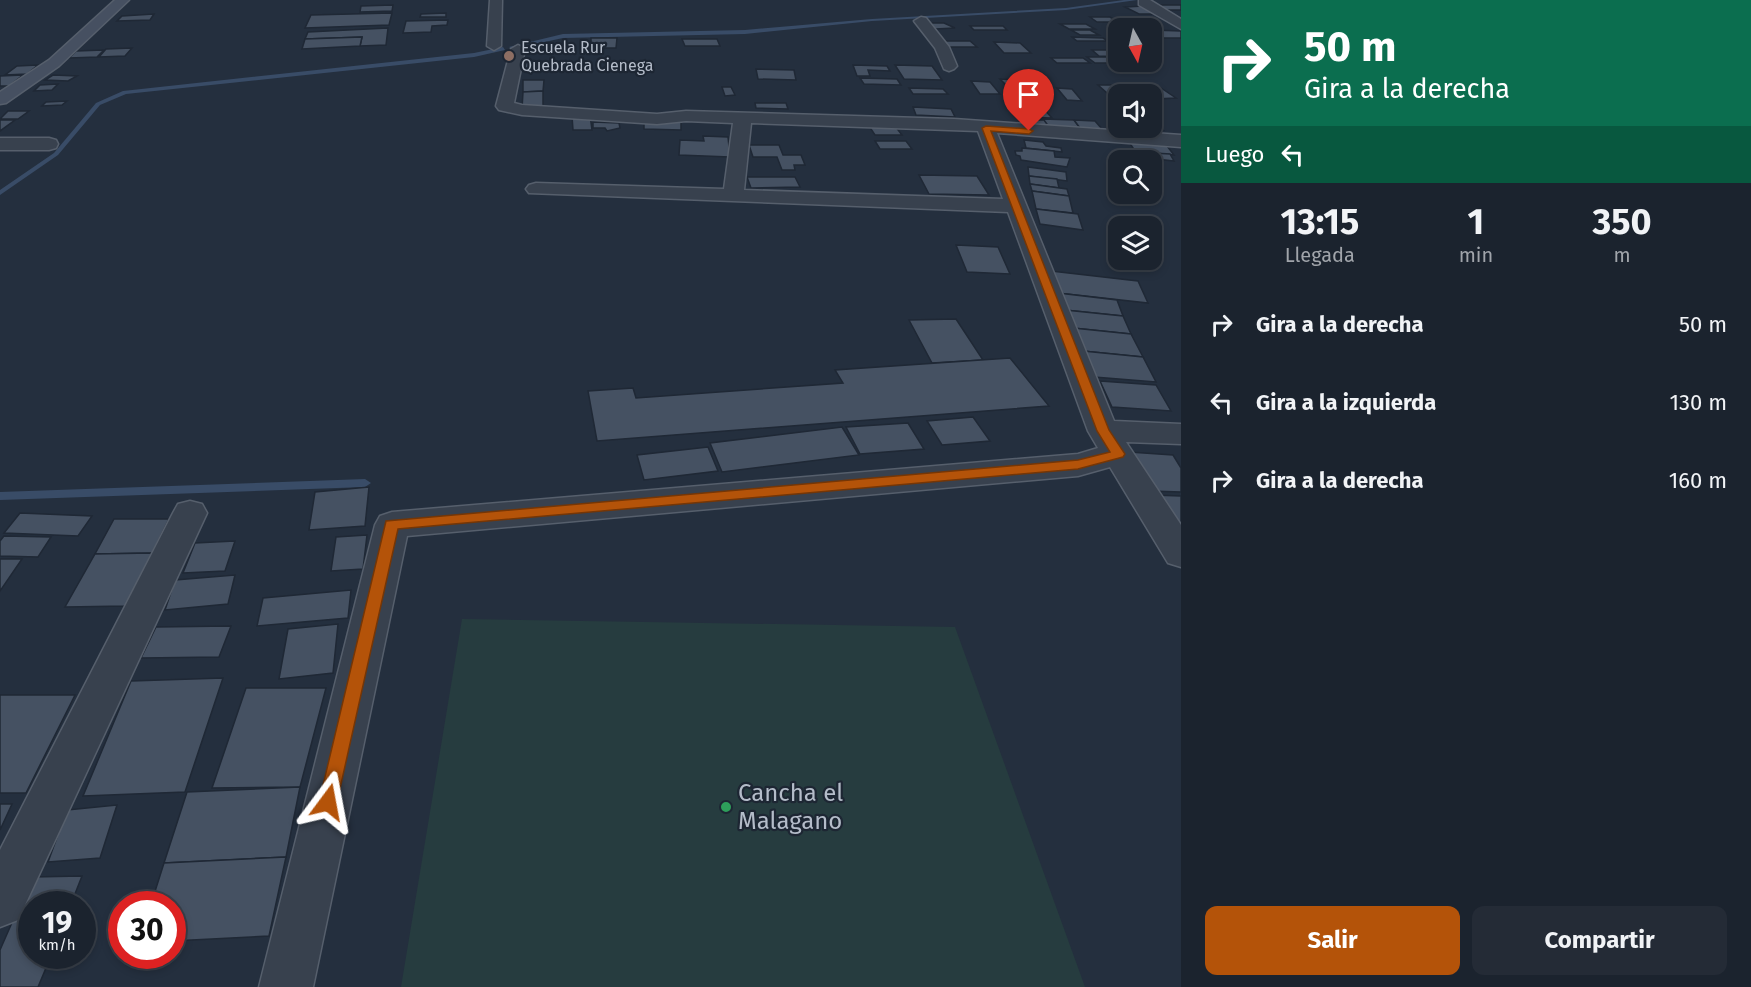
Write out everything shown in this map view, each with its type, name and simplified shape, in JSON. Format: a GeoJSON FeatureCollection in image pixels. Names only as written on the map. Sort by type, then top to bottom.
{"type":"FeatureCollection","features":[{"type":"Feature","properties":{"kind":"main road"},"geometry":{"type":"LineString","coordinates":[[0,99],[54,63],[123,0]]}},
{"type":"Feature","properties":{"kind":"street"},"geometry":{"type":"LineString","coordinates":[[494,46],[496,0]]}},
{"type":"Feature","properties":{"kind":"street"},"geometry":{"type":"LineString","coordinates":[[1144,2],[1181,25]]}},
{"type":"Feature","properties":{"kind":"street"},"geometry":{"type":"LineString","coordinates":[[921,21],[942,47],[949,66]]}},
{"type":"Feature","properties":{"kind":"street"},"geometry":{"type":"LineString","coordinates":[[518,49],[505,106],[551,114],[657,119],[686,116],[954,124],[1181,141]]}},
{"type":"Feature","properties":{"kind":"street"},"geometry":{"type":"LineString","coordinates":[[733,196],[743,118]]}},
{"type":"Feature","properties":{"kind":"street"},"geometry":{"type":"LineString","coordinates":[[986,128],[1110,442],[1181,553]]}},
{"type":"Feature","properties":{"kind":"street"},"geometry":{"type":"LineString","coordinates":[[0,144],[49,144]]}},
{"type":"Feature","properties":{"kind":"street"},"geometry":{"type":"LineString","coordinates":[[536,189],[1016,206]]}},
{"type":"Feature","properties":{"kind":"street"},"geometry":{"type":"LineString","coordinates":[[286,987],[392,525],[1078,465],[1110,442],[1181,434]]}},
{"type":"Feature","properties":{"kind":"street"},"geometry":{"type":"LineString","coordinates":[[0,902],[190,513]]}},
{"type":"Feature","properties":{"kind":"green space","name":"Cancha el Malagano"},"geometry":{"type":"Polygon","coordinates":[[[462,619],[955,627],[1085,987],[401,987],[462,619]]]}},
{"type":"Feature","properties":{"kind":"building"},"geometry":{"type":"Polygon","coordinates":[[[393,5],[392,11],[360,12],[361,6],[393,5]]]}},
{"type":"Feature","properties":{"kind":"building"},"geometry":{"type":"Polygon","coordinates":[[[1157,5],[1181,5],[1181,10],[1165,10],[1157,5]]]}},
{"type":"Feature","properties":{"kind":"building"},"geometry":{"type":"Polygon","coordinates":[[[1144,6],[1159,14],[1139,14],[1125,7],[1144,6]]]}},
{"type":"Feature","properties":{"kind":"building"},"geometry":{"type":"Polygon","coordinates":[[[392,13],[389,25],[305,28],[311,15],[392,13]]]}},
{"type":"Feature","properties":{"kind":"building"},"geometry":{"type":"Polygon","coordinates":[[[446,13],[446,17],[420,17],[421,14],[446,13]]]}},
{"type":"Feature","properties":{"kind":"building"},"geometry":{"type":"Polygon","coordinates":[[[154,14],[150,20],[117,21],[122,16],[154,14]]]}},
{"type":"Feature","properties":{"kind":"building"},"geometry":{"type":"Polygon","coordinates":[[[1090,17],[1112,18],[1108,18],[1108,22],[1097,22],[1090,17]]]}},
{"type":"Feature","properties":{"kind":"building"},"geometry":{"type":"Polygon","coordinates":[[[448,20],[447,25],[432,26],[431,32],[403,33],[406,21],[448,20]]]}},
{"type":"Feature","properties":{"kind":"building"},"geometry":{"type":"Polygon","coordinates":[[[930,23],[944,23],[955,28],[935,29],[930,23]]]}},
{"type":"Feature","properties":{"kind":"building"},"geometry":{"type":"Polygon","coordinates":[[[1060,24],[1086,24],[1095,29],[1069,29],[1060,24]]]}},
{"type":"Feature","properties":{"kind":"building"},"geometry":{"type":"Polygon","coordinates":[[[970,26],[1003,26],[1007,30],[974,30],[970,26]]]}},
{"type":"Feature","properties":{"kind":"building"},"geometry":{"type":"Polygon","coordinates":[[[388,28],[386,45],[360,46],[362,37],[305,39],[308,32],[388,28]]]}},
{"type":"Feature","properties":{"kind":"building"},"geometry":{"type":"Polygon","coordinates":[[[1071,30],[1090,30],[1099,35],[1080,35],[1071,30]]]}},
{"type":"Feature","properties":{"kind":"building"},"geometry":{"type":"Polygon","coordinates":[[[1162,30],[1181,31],[1181,38],[1162,38],[1162,30]]]}},
{"type":"Feature","properties":{"kind":"building"},"geometry":{"type":"Polygon","coordinates":[[[362,37],[360,46],[302,49],[305,39],[362,37]]]}},
{"type":"Feature","properties":{"kind":"building"},"geometry":{"type":"Polygon","coordinates":[[[1072,37],[1103,38],[1108,41],[1077,41],[1072,37]]]}},
{"type":"Feature","properties":{"kind":"building"},"geometry":{"type":"Polygon","coordinates":[[[591,38],[617,38],[616,48],[591,48],[591,38]]]}},
{"type":"Feature","properties":{"kind":"building"},"geometry":{"type":"Polygon","coordinates":[[[682,39],[717,39],[720,46],[685,46],[682,39]]]}},
{"type":"Feature","properties":{"kind":"building"},"geometry":{"type":"Polygon","coordinates":[[[943,41],[970,41],[977,47],[949,47],[943,41]]]}},
{"type":"Feature","properties":{"kind":"building"},"geometry":{"type":"Polygon","coordinates":[[[994,42],[1020,43],[1031,53],[1004,53],[994,42]]]}},
{"type":"Feature","properties":{"kind":"building"},"geometry":{"type":"Polygon","coordinates":[[[132,48],[125,56],[99,57],[106,49],[132,48]]]}},
{"type":"Feature","properties":{"kind":"building"},"geometry":{"type":"Polygon","coordinates":[[[104,50],[97,57],[69,58],[76,51],[104,50]]]}},
{"type":"Feature","properties":{"kind":"building"},"geometry":{"type":"Polygon","coordinates":[[[1092,50],[1108,50],[1108,56],[1099,56],[1092,50]]]}},
{"type":"Feature","properties":{"kind":"building"},"geometry":{"type":"Polygon","coordinates":[[[1087,57],[1108,57],[1108,63],[1095,63],[1087,57]]]}},
{"type":"Feature","properties":{"kind":"building"},"geometry":{"type":"Polygon","coordinates":[[[1051,58],[1083,58],[1090,63],[1057,63],[1051,58]]]}},
{"type":"Feature","properties":{"kind":"building"},"geometry":{"type":"Polygon","coordinates":[[[527,61],[569,62],[567,71],[523,70],[527,61]]]}},
{"type":"Feature","properties":{"kind":"building"},"geometry":{"type":"Polygon","coordinates":[[[38,65],[27,74],[5,75],[17,66],[38,65]]]}},
{"type":"Feature","properties":{"kind":"building"},"geometry":{"type":"Polygon","coordinates":[[[853,65],[887,66],[890,71],[868,70],[870,76],[857,76],[853,65]]]}},
{"type":"Feature","properties":{"kind":"building"},"geometry":{"type":"Polygon","coordinates":[[[895,65],[932,66],[942,80],[904,79],[895,65]]]}},
{"type":"Feature","properties":{"kind":"building"},"geometry":{"type":"Polygon","coordinates":[[[756,69],[794,70],[796,80],[758,79],[756,69]]]}},
{"type":"Feature","properties":{"kind":"building"},"geometry":{"type":"Polygon","coordinates":[[[23,75],[9,86],[0,86],[0,76],[23,75]]]}},
{"type":"Feature","properties":{"kind":"building"},"geometry":{"type":"Polygon","coordinates":[[[53,75],[77,76],[68,81],[45,80],[53,75]]]}},
{"type":"Feature","properties":{"kind":"building"},"geometry":{"type":"Polygon","coordinates":[[[860,78],[897,79],[901,85],[864,84],[860,78]]]}},
{"type":"Feature","properties":{"kind":"building"},"geometry":{"type":"Polygon","coordinates":[[[1000,79],[1017,80],[1032,94],[1015,94],[1000,79]]]}},
{"type":"Feature","properties":{"kind":"building"},"geometry":{"type":"Polygon","coordinates":[[[523,80],[544,80],[543,91],[523,92],[523,80]]]}},
{"type":"Feature","properties":{"kind":"building"},"geometry":{"type":"Polygon","coordinates":[[[971,81],[990,82],[1000,94],[980,94],[971,81]]]}},
{"type":"Feature","properties":{"kind":"building"},"geometry":{"type":"Polygon","coordinates":[[[58,84],[52,90],[34,91],[40,85],[58,84]]]}},
{"type":"Feature","properties":{"kind":"building"},"geometry":{"type":"Polygon","coordinates":[[[1098,85],[1108,85],[1108,94],[1098,85]]]}},
{"type":"Feature","properties":{"kind":"building"},"geometry":{"type":"Polygon","coordinates":[[[722,87],[731,87],[735,95],[725,96],[722,87]]]}},
{"type":"Feature","properties":{"kind":"building"},"geometry":{"type":"Polygon","coordinates":[[[909,88],[943,89],[948,94],[913,94],[909,88]]]}},
{"type":"Feature","properties":{"kind":"building"},"geometry":{"type":"Polygon","coordinates":[[[1057,88],[1072,89],[1082,101],[1067,100],[1057,88]]]}},
{"type":"Feature","properties":{"kind":"building"},"geometry":{"type":"Polygon","coordinates":[[[1162,89],[1176,98],[1162,99],[1162,89]]]}},
{"type":"Feature","properties":{"kind":"building"},"geometry":{"type":"Polygon","coordinates":[[[543,91],[543,108],[522,109],[523,92],[543,91]]]}},
{"type":"Feature","properties":{"kind":"building"},"geometry":{"type":"Polygon","coordinates":[[[67,101],[62,105],[42,106],[46,102],[67,101]]]}},
{"type":"Feature","properties":{"kind":"building"},"geometry":{"type":"Polygon","coordinates":[[[755,103],[786,103],[788,109],[756,108],[755,103]]]}},
{"type":"Feature","properties":{"kind":"building"},"geometry":{"type":"Polygon","coordinates":[[[1013,105],[1041,106],[1052,118],[1022,117],[1013,105]]]}},
{"type":"Feature","properties":{"kind":"building"},"geometry":{"type":"Polygon","coordinates":[[[913,107],[951,109],[955,117],[916,115],[913,107]]]}},
{"type":"Feature","properties":{"kind":"building"},"geometry":{"type":"Polygon","coordinates":[[[8,111],[29,111],[18,119],[0,119],[8,111]]]}},
{"type":"Feature","properties":{"kind":"building"},"geometry":{"type":"Polygon","coordinates":[[[590,115],[592,130],[573,130],[572,116],[590,115]]]}},
{"type":"Feature","properties":{"kind":"building"},"geometry":{"type":"Polygon","coordinates":[[[644,119],[681,120],[681,130],[644,129],[644,119]]]}},
{"type":"Feature","properties":{"kind":"building"},"geometry":{"type":"Polygon","coordinates":[[[1042,119],[1074,120],[1080,128],[1049,127],[1042,119]]]}},
{"type":"Feature","properties":{"kind":"building"},"geometry":{"type":"Polygon","coordinates":[[[0,120],[15,120],[0,131],[0,120]]]}},
{"type":"Feature","properties":{"kind":"building"},"geometry":{"type":"Polygon","coordinates":[[[1019,120],[1044,120],[1049,127],[1023,126],[1019,120]]]}},
{"type":"Feature","properties":{"kind":"building"},"geometry":{"type":"Polygon","coordinates":[[[1074,120],[1095,121],[1102,129],[1080,128],[1074,120]]]}},
{"type":"Feature","properties":{"kind":"building"},"geometry":{"type":"Polygon","coordinates":[[[593,122],[619,123],[620,128],[607,131],[605,128],[593,128],[593,122]]]}},
{"type":"Feature","properties":{"kind":"building"},"geometry":{"type":"Polygon","coordinates":[[[869,126],[895,126],[902,135],[875,135],[869,126]]]}},
{"type":"Feature","properties":{"kind":"building"},"geometry":{"type":"Polygon","coordinates":[[[703,136],[728,137],[730,157],[679,155],[680,140],[704,141],[703,136]]]}},
{"type":"Feature","properties":{"kind":"building"},"geometry":{"type":"Polygon","coordinates":[[[1024,140],[1043,142],[1046,146],[1061,148],[1062,152],[1026,148],[1024,140]]]}},
{"type":"Feature","properties":{"kind":"building"},"geometry":{"type":"Polygon","coordinates":[[[875,141],[906,141],[912,149],[880,149],[875,141]]]}},
{"type":"Feature","properties":{"kind":"building"},"geometry":{"type":"Polygon","coordinates":[[[1129,142],[1167,146],[1174,155],[1162,154],[1162,150],[1134,150],[1129,142]]]}},
{"type":"Feature","properties":{"kind":"building"},"geometry":{"type":"Polygon","coordinates":[[[749,145],[779,145],[783,155],[801,155],[805,165],[794,165],[795,170],[782,170],[777,157],[753,157],[749,145]]]}},
{"type":"Feature","properties":{"kind":"building"},"geometry":{"type":"Polygon","coordinates":[[[1022,148],[1054,151],[1055,157],[1070,158],[1067,167],[1021,160],[1015,151],[1022,151],[1022,148]]]}},
{"type":"Feature","properties":{"kind":"building"},"geometry":{"type":"Polygon","coordinates":[[[1162,154],[1170,154],[1174,161],[1162,160],[1162,154]]]}},
{"type":"Feature","properties":{"kind":"building"},"geometry":{"type":"Polygon","coordinates":[[[1028,167],[1066,172],[1067,181],[1029,176],[1028,167]]]}},
{"type":"Feature","properties":{"kind":"building"},"geometry":{"type":"Polygon","coordinates":[[[919,175],[977,176],[989,195],[929,194],[919,175]]]}},
{"type":"Feature","properties":{"kind":"building"},"geometry":{"type":"Polygon","coordinates":[[[1029,176],[1057,179],[1059,188],[1030,184],[1029,176]]]}},
{"type":"Feature","properties":{"kind":"building"},"geometry":{"type":"Polygon","coordinates":[[[747,177],[795,177],[800,187],[751,188],[747,177]]]}},
{"type":"Feature","properties":{"kind":"building"},"geometry":{"type":"Polygon","coordinates":[[[1030,184],[1067,189],[1069,196],[1032,191],[1030,184]]]}},
{"type":"Feature","properties":{"kind":"building"},"geometry":{"type":"Polygon","coordinates":[[[1032,191],[1069,196],[1073,213],[1036,209],[1032,191]]]}},
{"type":"Feature","properties":{"kind":"building"},"geometry":{"type":"Polygon","coordinates":[[[1036,209],[1078,214],[1083,230],[1040,224],[1036,209]]]}},
{"type":"Feature","properties":{"kind":"building"},"geometry":{"type":"Polygon","coordinates":[[[956,245],[998,247],[1010,274],[967,272],[956,245]]]}},
{"type":"Feature","properties":{"kind":"building"},"geometry":{"type":"Polygon","coordinates":[[[1051,271],[1138,281],[1148,303],[1058,293],[1051,271]]]}},
{"type":"Feature","properties":{"kind":"building"},"geometry":{"type":"Polygon","coordinates":[[[1058,293],[1117,300],[1123,316],[1065,310],[1058,293]]]}},
{"type":"Feature","properties":{"kind":"building"},"geometry":{"type":"Polygon","coordinates":[[[1065,310],[1123,316],[1131,334],[1073,328],[1065,310]]]}},
{"type":"Feature","properties":{"kind":"building"},"geometry":{"type":"Polygon","coordinates":[[[956,319],[983,360],[932,363],[909,320],[956,319]]]}},
{"type":"Feature","properties":{"kind":"building"},"geometry":{"type":"Polygon","coordinates":[[[1073,328],[1131,334],[1143,357],[1083,351],[1073,328]]]}},
{"type":"Feature","properties":{"kind":"building"},"geometry":{"type":"Polygon","coordinates":[[[1083,351],[1143,357],[1156,382],[1094,377],[1083,351]]]}},
{"type":"Feature","properties":{"kind":"building"},"geometry":{"type":"Polygon","coordinates":[[[1010,358],[1049,406],[597,441],[588,391],[633,388],[636,398],[843,383],[835,370],[1010,358]]]}},
{"type":"Feature","properties":{"kind":"building"},"geometry":{"type":"Polygon","coordinates":[[[1100,381],[1156,385],[1171,411],[1112,407],[1100,381]]]}},
{"type":"Feature","properties":{"kind":"building"},"geometry":{"type":"Polygon","coordinates":[[[973,417],[990,441],[942,445],[927,421],[973,417]]]}},
{"type":"Feature","properties":{"kind":"building"},"geometry":{"type":"Polygon","coordinates":[[[908,423],[924,449],[860,454],[846,427],[908,423]]]}},
{"type":"Feature","properties":{"kind":"building"},"geometry":{"type":"Polygon","coordinates":[[[842,427],[859,455],[722,472],[710,443],[842,427]]]}},
{"type":"Feature","properties":{"kind":"building"},"geometry":{"type":"Polygon","coordinates":[[[708,447],[718,471],[644,480],[637,455],[708,447]]]}},
{"type":"Feature","properties":{"kind":"building"},"geometry":{"type":"Polygon","coordinates":[[[1129,452],[1173,455],[1181,468],[1181,492],[1151,491],[1129,452]]]}},
{"type":"Feature","properties":{"kind":"building"},"geometry":{"type":"Polygon","coordinates":[[[369,487],[365,526],[309,530],[315,492],[369,487]]]}},
{"type":"Feature","properties":{"kind":"building"},"geometry":{"type":"Polygon","coordinates":[[[1152,495],[1181,496],[1181,534],[1152,495]]]}},
{"type":"Feature","properties":{"kind":"building"},"geometry":{"type":"Polygon","coordinates":[[[20,513],[92,516],[78,536],[4,533],[20,513]]]}},
{"type":"Feature","properties":{"kind":"building"},"geometry":{"type":"Polygon","coordinates":[[[114,519],[169,519],[152,553],[95,554],[114,519]]]}},
{"type":"Feature","properties":{"kind":"building"},"geometry":{"type":"Polygon","coordinates":[[[367,535],[363,569],[331,571],[336,537],[367,535]]]}},
{"type":"Feature","properties":{"kind":"building"},"geometry":{"type":"Polygon","coordinates":[[[4,536],[51,537],[38,557],[0,556],[0,541],[4,536]]]}},
{"type":"Feature","properties":{"kind":"building"},"geometry":{"type":"Polygon","coordinates":[[[235,541],[225,571],[183,573],[195,543],[235,541]]]}},
{"type":"Feature","properties":{"kind":"building"},"geometry":{"type":"Polygon","coordinates":[[[152,553],[126,606],[65,607],[95,554],[152,553]]]}},
{"type":"Feature","properties":{"kind":"building"},"geometry":{"type":"Polygon","coordinates":[[[0,559],[22,559],[0,591],[0,559]]]}},
{"type":"Feature","properties":{"kind":"building"},"geometry":{"type":"Polygon","coordinates":[[[235,575],[228,604],[165,610],[175,580],[235,575]]]}},
{"type":"Feature","properties":{"kind":"building"},"geometry":{"type":"Polygon","coordinates":[[[351,590],[348,618],[257,626],[263,598],[351,590]]]}},
{"type":"Feature","properties":{"kind":"building"},"geometry":{"type":"Polygon","coordinates":[[[338,624],[333,673],[279,679],[288,629],[338,624]]]}},
{"type":"Feature","properties":{"kind":"building"},"geometry":{"type":"Polygon","coordinates":[[[231,626],[219,657],[141,658],[156,627],[231,626]]]}},
{"type":"Feature","properties":{"kind":"building"},"geometry":{"type":"Polygon","coordinates":[[[223,678],[185,792],[83,796],[131,681],[223,678]]]}},
{"type":"Feature","properties":{"kind":"building"},"geometry":{"type":"Polygon","coordinates":[[[246,688],[326,688],[300,787],[212,788],[246,688]]]}},
{"type":"Feature","properties":{"kind":"building"},"geometry":{"type":"Polygon","coordinates":[[[0,695],[75,695],[26,793],[0,793],[0,695]]]}},
{"type":"Feature","properties":{"kind":"building"},"geometry":{"type":"Polygon","coordinates":[[[300,787],[286,857],[164,863],[187,792],[300,787]]]}},
{"type":"Feature","properties":{"kind":"building"},"geometry":{"type":"Polygon","coordinates":[[[0,804],[12,804],[0,830],[0,804]]]}},
{"type":"Feature","properties":{"kind":"building"},"geometry":{"type":"Polygon","coordinates":[[[117,805],[100,858],[48,862],[67,810],[117,805]]]}},
{"type":"Feature","properties":{"kind":"building"},"geometry":{"type":"Polygon","coordinates":[[[286,857],[269,936],[186,940],[186,891],[155,891],[164,863],[286,857]]]}},
{"type":"Feature","properties":{"kind":"building"},"geometry":{"type":"Polygon","coordinates":[[[82,876],[76,891],[26,891],[32,877],[82,876]]]}},
{"type":"Feature","properties":{"kind":"building"},"geometry":{"type":"Polygon","coordinates":[[[18,909],[18,969],[46,969],[38,987],[0,987],[0,950],[18,909]]]}},
{"type":"Feature","properties":{"kind":"waterway"},"geometry":{"type":"LineString","coordinates":[[512,47],[563,36],[745,32],[872,20],[1066,9],[1135,0]]}},
{"type":"Feature","properties":{"kind":"waterway"},"geometry":{"type":"LineString","coordinates":[[0,193],[56,154],[98,104],[125,92],[474,55],[503,49]]}},
{"type":"Feature","properties":{"kind":"waterway"},"geometry":{"type":"LineString","coordinates":[[0,496],[365,483]]}},
{"type":"Feature","properties":{"kind":"place","name":"Escuela Rur Quebrada Cienega"},"geometry":{"type":"Point","coordinates":[509,56]}},
{"type":"Feature","properties":{"kind":"place","name":"Cancha el Malagano"},"geometry":{"type":"Point","coordinates":[726,807]}},
{"type":"Feature","properties":{"kind":"route"},"geometry":{"type":"LineString","coordinates":[[328,802],[392,525],[1078,465],[1118,454],[1103,431],[986,128],[1029,131]]}}]}
